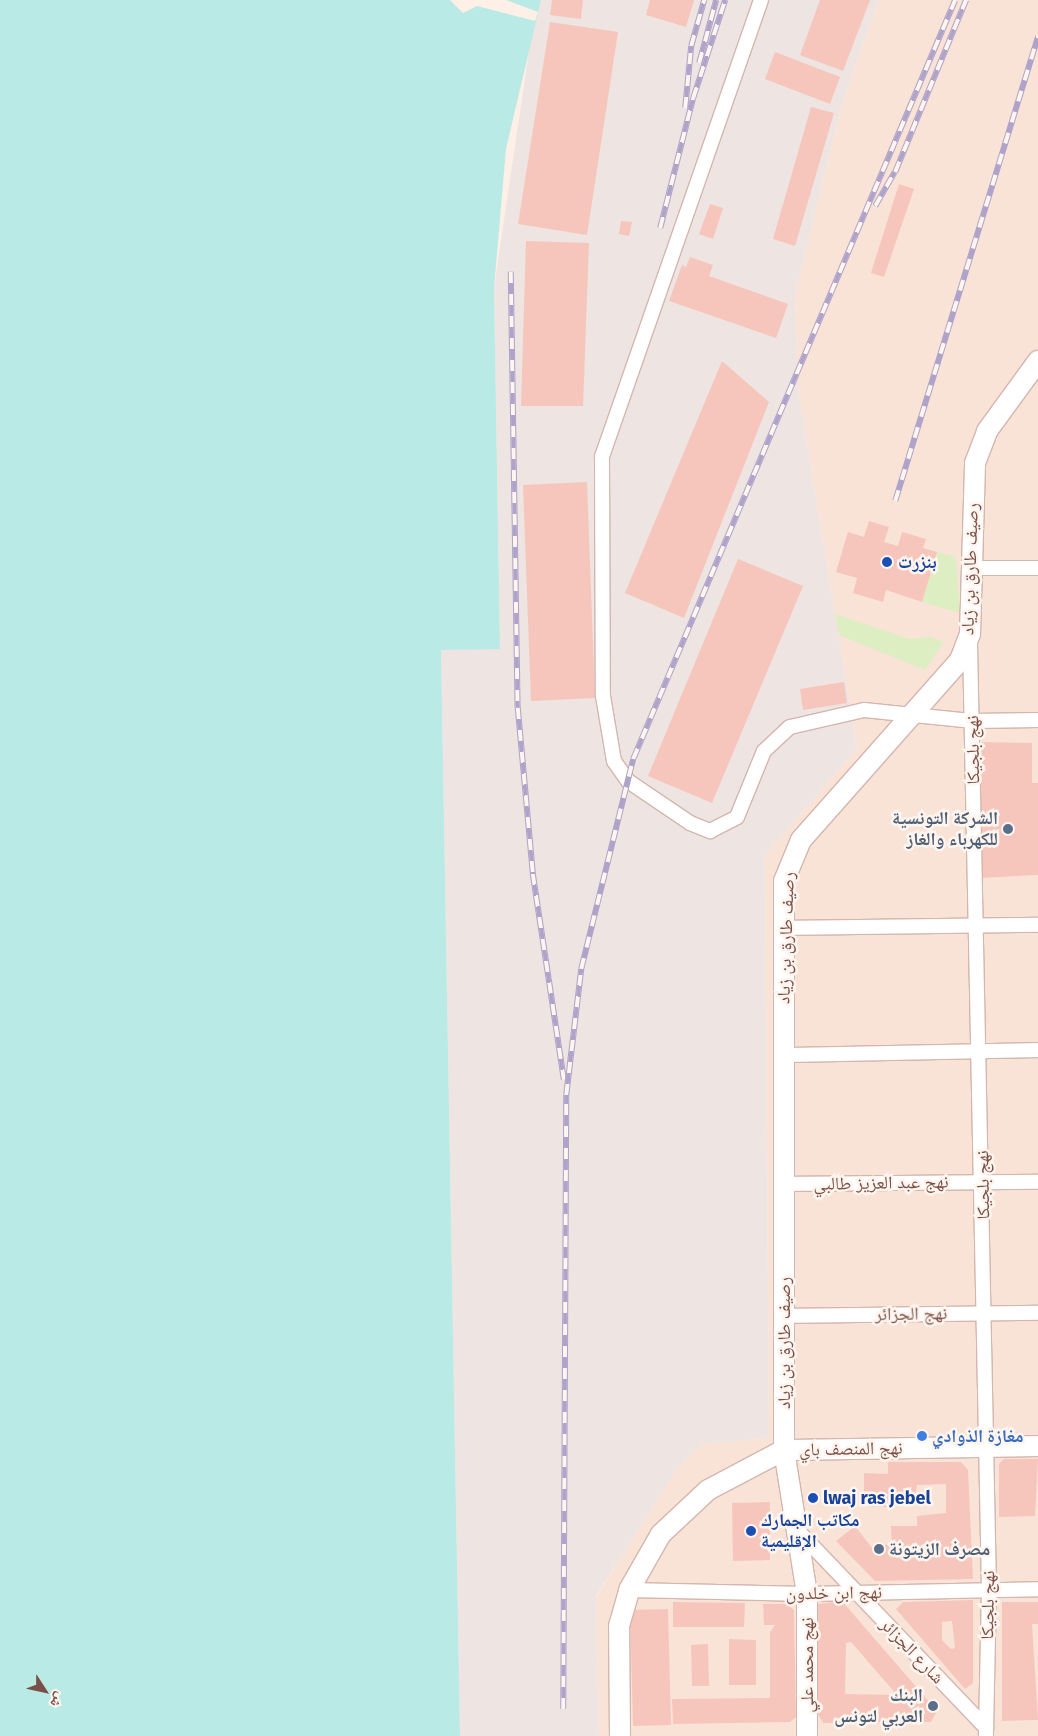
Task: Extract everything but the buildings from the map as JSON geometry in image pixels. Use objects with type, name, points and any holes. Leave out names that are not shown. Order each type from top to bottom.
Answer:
[{"type":"main road","name":"رصيف طارق بن زياد","points":[[806,1594],[784,1450],[784,881],[801,840],[914,716],[960,660],[970,634],[973,483],[980,445],[1038,361]]},
{"type":"main road","name":"نهج المنصف باي","points":[[784,1450],[1038,1446]]},
{"type":"main road","points":[[620,1736],[619,1626],[629,1590],[661,1534],[683,1510],[708,1490],[784,1450]]},
{"type":"main road","name":"نهج محمد علي","points":[[806,1594],[807,1736]]},
{"type":"street","points":[[761,0],[602,456],[607,733],[614,761],[628,781],[690,823],[710,830],[738,817],[764,751],[779,733],[851,712],[973,721],[1038,720]]},
{"type":"street","points":[[972,568],[1038,568]]},
{"type":"street","name":"نهج بلجيكا","points":[[970,634],[978,926],[989,1589],[986,1732]]},
{"type":"street","points":[[784,928],[1038,925]]},
{"type":"street","points":[[784,1055],[1038,1050]]},
{"type":"street","name":"نهج عبد العزيز طالبي","points":[[784,1184],[1038,1182]]},
{"type":"street","name":"نهج الجزائر","points":[[784,1316],[1038,1313]]},
{"type":"street","name":"شارع الجزائر","points":[[797,1530],[986,1732]]},
{"type":"street","name":"نهج ابن خلدون","points":[[629,1590],[806,1594],[1038,1589]]},
{"type":"shaded area","points":[[541,0],[879,0],[841,107],[795,297],[798,387],[857,748],[765,856],[769,1438],[704,1444],[680,1465],[596,1596],[599,1736],[460,1736],[441,650],[500,648],[494,288],[530,44]]},
{"type":"shaded area","points":[[879,0],[1038,0],[1038,1736],[599,1736],[596,1597],[679,1465],[704,1444],[769,1438],[765,856],[857,748],[798,387],[795,297],[841,107]]},
{"type":"green space","points":[[937,552],[956,557],[960,613],[922,602]]},
{"type":"green space","points":[[835,614],[910,639],[930,637],[944,642],[925,670],[839,635]]},
{"type":"water","points":[[0,0],[541,0],[506,149],[494,288],[500,649],[441,650],[460,1736],[0,1736]]},
{"type":"pier","points":[[450,0],[506,0],[538,12],[535,21],[477,6],[463,13]]},
{"type":"railway","points":[[685,108],[691,46],[704,0]]},
{"type":"railway","points":[[699,63],[716,0]]},
{"type":"railway","points":[[660,228],[693,98],[725,0]]},
{"type":"railway","points":[[563,1709],[566,1095],[581,969],[633,759],[955,0]]},
{"type":"railway","points":[[875,206],[895,172],[966,0]]},
{"type":"railway","points":[[895,501],[1038,37]]},
{"type":"railway","points":[[511,272],[518,708],[533,874],[564,1080]]},
{"type":"place","name":"بنزرت","points":[[887,562]]},
{"type":"place","name":"الشركة التونسية للكهرباء والغاز","points":[[1008,829]]},
{"type":"place","name":"مغازة الذوادي","points":[[922,1436]]},
{"type":"place","name":"lwaj ras jebel","points":[[813,1498]]},
{"type":"place","name":"مكاتب الجمارك الإقليمية","points":[[751,1531]]},
{"type":"place","name":"مصرف الزيتونة","points":[[879,1549]]},
{"type":"place","name":"البنك العربي لتونس","points":[[933,1706]]}]
